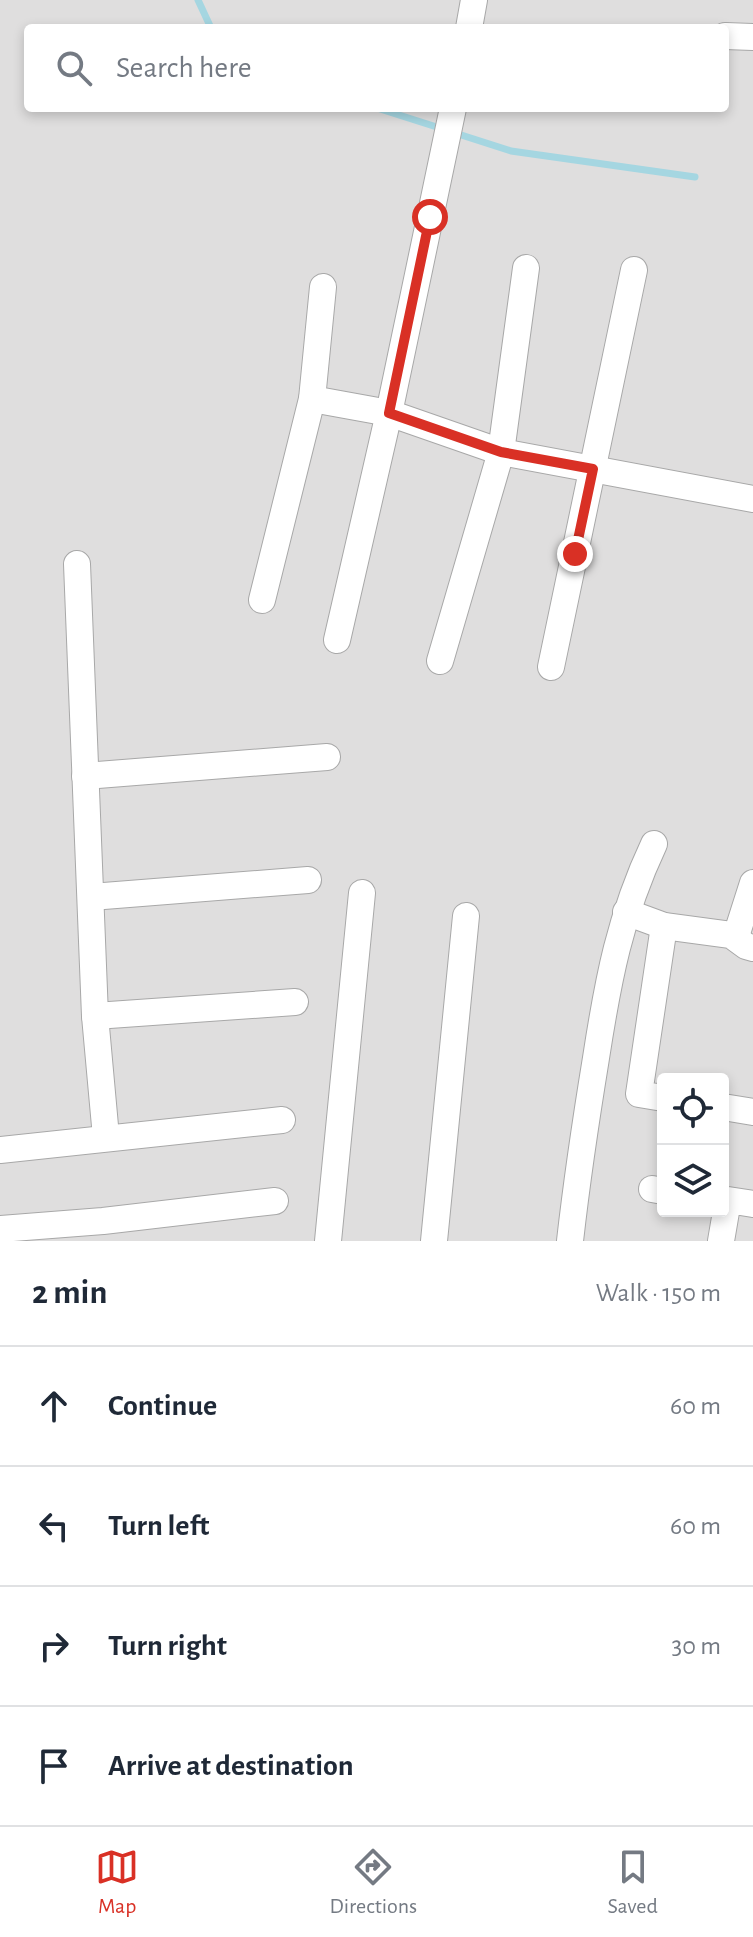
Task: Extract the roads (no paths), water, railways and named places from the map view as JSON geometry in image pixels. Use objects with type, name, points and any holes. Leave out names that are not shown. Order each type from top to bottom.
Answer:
[{"type":"street","points":[[470,24],[474,0]]},
{"type":"street","points":[[729,36],[753,37]]},
{"type":"street","points":[[337,640],[389,413],[452,112]]},
{"type":"street","points":[[440,661],[501,452],[526,268]]},
{"type":"street","points":[[551,667],[634,270]]},
{"type":"street","points":[[262,600],[312,399],[323,287]]},
{"type":"street","points":[[312,399],[389,413],[501,452],[753,499]]},
{"type":"street","points":[[77,564],[95,1016],[106,1137]]},
{"type":"street","points":[[85,776],[327,757]]},
{"type":"street","points":[[570,1241],[580,1151],[612,959],[634,887],[654,844]]},
{"type":"street","points":[[91,897],[308,880]]},
{"type":"street","points":[[742,942],[738,930],[753,883]]},
{"type":"street","points":[[328,1241],[362,893]]},
{"type":"street","points":[[626,912],[664,926],[742,942]]},
{"type":"street","points":[[434,1241],[466,916]]},
{"type":"street","points":[[657,1097],[639,1094],[664,926]]},
{"type":"street","points":[[95,1016],[295,1002]]},
{"type":"street","points":[[729,1108],[753,1112]]},
{"type":"street","points":[[0,1150],[282,1120]]},
{"type":"street","points":[[0,1229],[104,1231],[275,1201]]},
{"type":"street","points":[[721,1241],[735,1201]]},
{"type":"waterway","points":[[198,0],[209,24]]},
{"type":"waterway","points":[[390,112],[443,129]]},
{"type":"waterway","points":[[455,133],[511,151],[695,177]]}]
